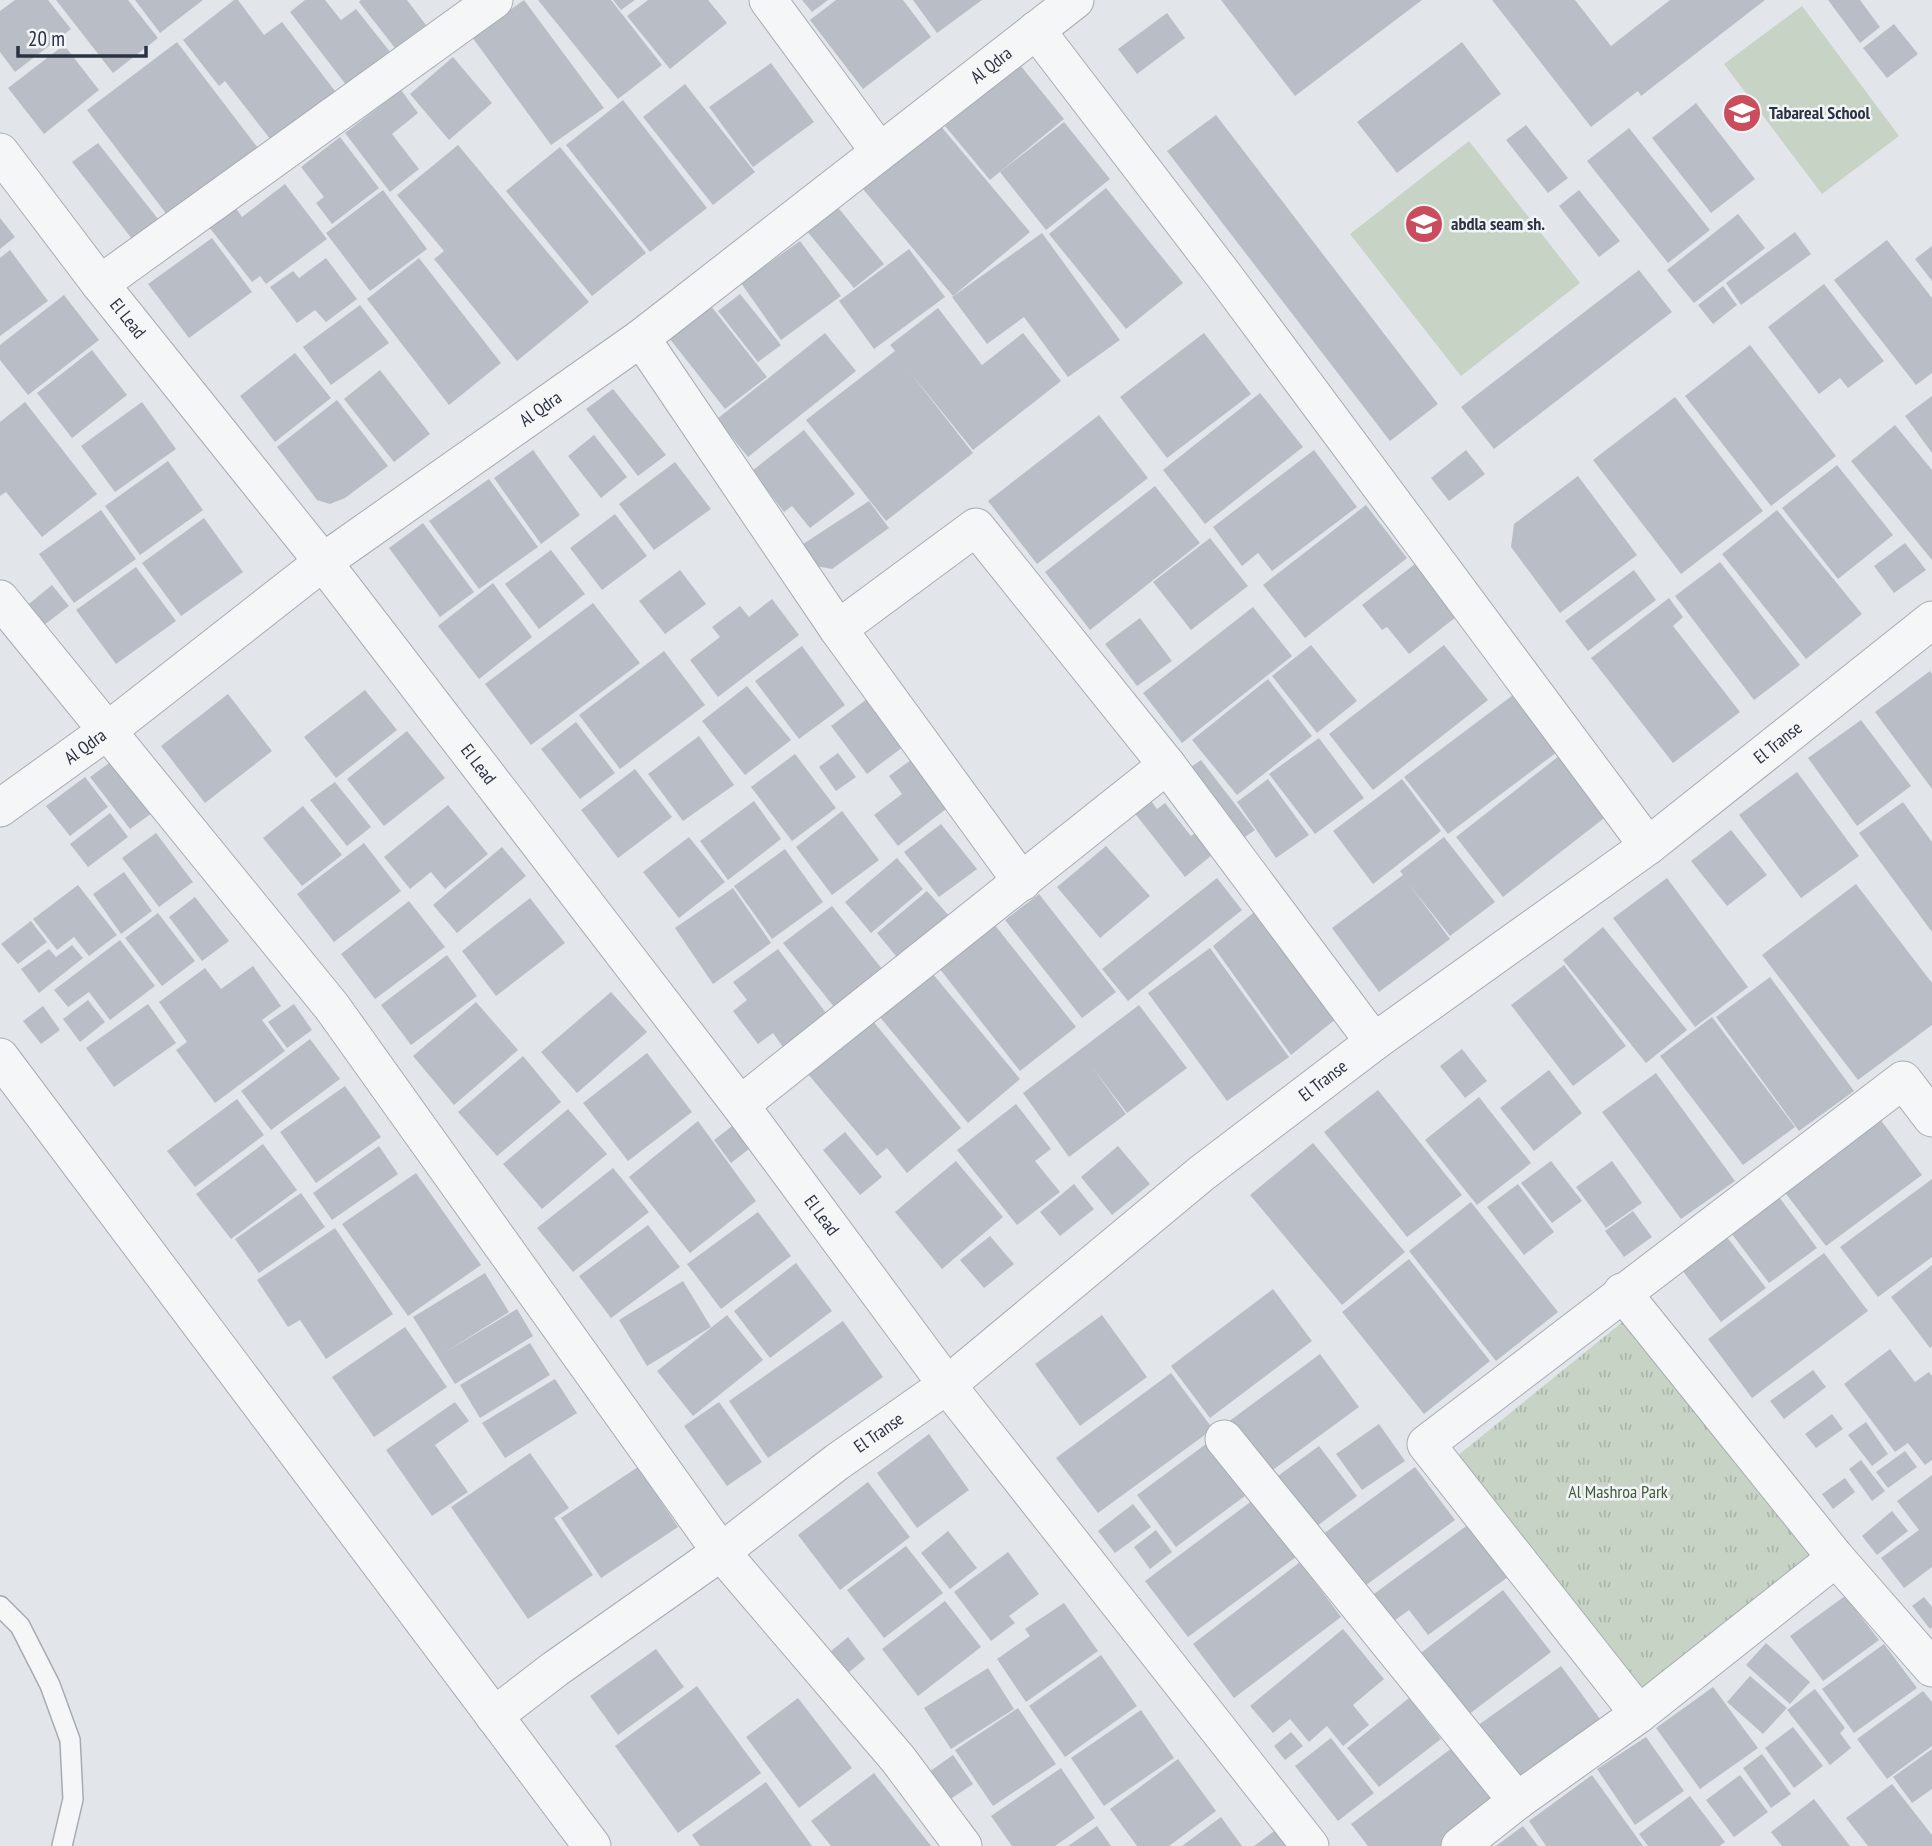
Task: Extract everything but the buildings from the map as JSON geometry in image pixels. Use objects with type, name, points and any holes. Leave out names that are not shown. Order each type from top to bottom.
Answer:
[{"type":"street","points":[[100,284],[494,0]]},
{"type":"street","points":[[768,0],[879,151]]},
{"type":"street","name":"Al Qdra","points":[[0,808],[107,731],[323,562],[641,338],[1075,0]]},
{"type":"street","points":[[1036,30],[1224,277],[1648,846]]},
{"type":"street","name":"El Lead","points":[[0,152],[100,284],[323,562],[740,1105],[947,1385],[1310,1846]]},
{"type":"street","points":[[641,338],[838,629],[1022,882]]},
{"type":"street","points":[[838,629],[976,527],[1167,765],[1374,1042]]},
{"type":"street","points":[[0,599],[332,1007],[721,1552],[898,1759],[963,1846]]},
{"type":"street","name":"El Transe","points":[[494,1716],[555,1669],[721,1552],[837,1462],[947,1385],[1202,1173],[1374,1042],[1648,846],[1932,620]]},
{"type":"street","points":[[740,1105],[1167,765]]},
{"type":"street","points":[[0,1057],[592,1846]]},
{"type":"street","points":[[1639,1714],[1426,1444],[1903,1080],[1932,1118]]},
{"type":"street","points":[[1622,1292],[1836,1558],[1932,1668]]},
{"type":"street","points":[[1224,1439],[1517,1801]]},
{"type":"street","points":[[1460,1846],[1517,1801],[1639,1714],[1836,1558]]},
{"type":"lane","points":[[0,1606],[20,1626],[50,1685],[70,1740],[73,1799],[62,1846]]},
{"type":"green space","points":[[1802,6],[1899,136],[1822,194],[1724,64]]},
{"type":"green space","points":[[1469,141],[1580,283],[1461,376],[1350,234]]},
{"type":"green space","name":"Al Mashroa Park","points":[[1625,1320],[1811,1558],[1642,1697],[1451,1461]]},
{"type":"place","name":"Tabareal School","points":[[1742,113]]},
{"type":"place","name":"abdla seam sh.","points":[[1424,224]]}]
